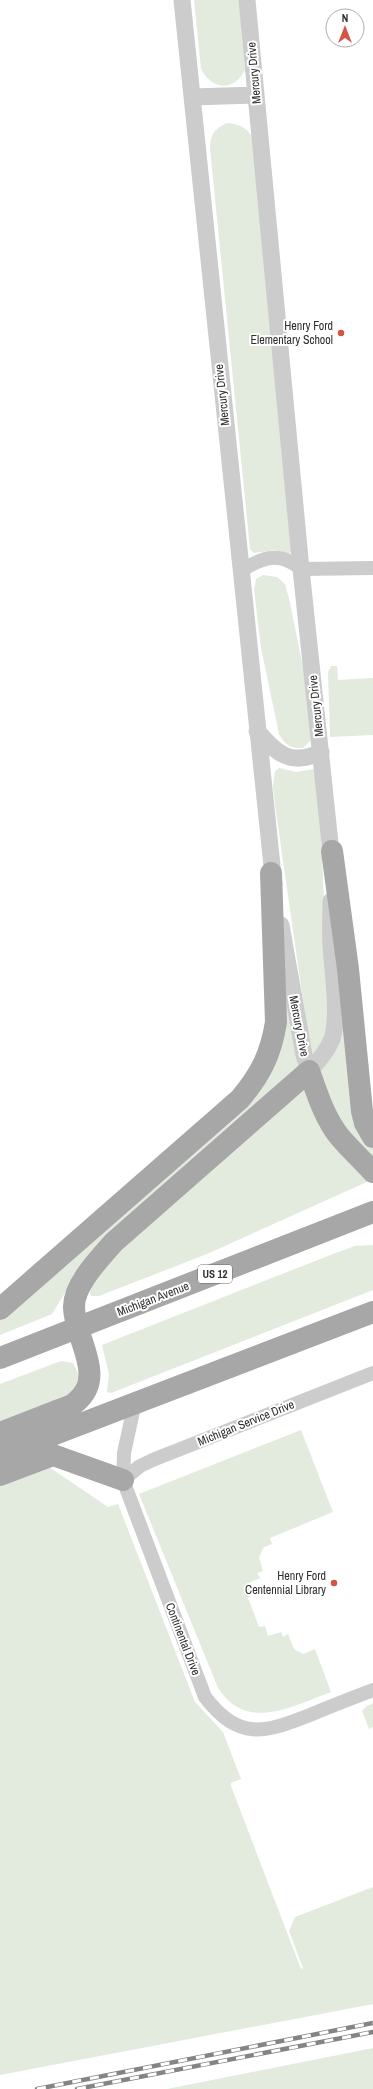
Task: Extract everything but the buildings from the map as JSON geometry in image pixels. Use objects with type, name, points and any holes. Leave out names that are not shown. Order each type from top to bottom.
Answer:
[{"type":"main road","points":[[332,851],[348,969],[362,1111],[365,1123],[373,1137]]},
{"type":"main road","points":[[0,1309],[240,1099],[262,1070],[273,1040],[276,1022],[272,873]]},
{"type":"main road","points":[[0,1433],[75,1404],[85,1394],[89,1382],[90,1370],[74,1308],[77,1292],[99,1259],[114,1242],[309,1071],[320,1103],[332,1126],[373,1172]]},
{"type":"main road","name":"Michigan Avenue","points":[[0,1358],[373,1212]]},
{"type":"main road","points":[[353,1220],[373,1229]]},
{"type":"main road","points":[[0,1455],[373,1312]]},
{"type":"main road","points":[[0,1475],[53,1455],[123,1480]]},
{"type":"street","name":"Mercury Drive","points":[[182,0],[272,873],[304,1055],[309,1071]]},
{"type":"street","name":"Mercury Drive","points":[[247,0],[300,569],[332,851],[330,942],[335,990],[334,1025],[332,1038],[327,1048],[309,1071]]},
{"type":"street","points":[[192,97],[256,95]]},
{"type":"street","points":[[240,571],[256,561],[269,557],[292,561],[300,569],[373,568]]},
{"type":"street","points":[[257,731],[275,752],[290,758],[310,757],[321,752]]},
{"type":"street","name":"Michigan Service Drive","points":[[123,1480],[140,1466],[155,1458],[373,1373]]},
{"type":"street","name":"Continental Drive","points":[[135,1402],[124,1453],[123,1480],[205,1697],[215,1710],[232,1723],[242,1727],[258,1730],[276,1728],[373,1690]]},
{"type":"shaded area","points":[[194,0],[239,0],[245,70],[235,82],[229,85],[223,86],[211,81],[201,69]]},
{"type":"shaded area","points":[[227,123],[236,124],[243,127],[249,132],[254,140],[293,549],[288,556],[275,550],[254,553],[250,549],[210,148],[211,139],[214,132],[219,127]]},
{"type":"shaded area","points":[[263,575],[277,577],[285,584],[290,603],[309,697],[312,739],[303,748],[289,746],[279,734],[261,648],[254,589],[256,579]]},
{"type":"shaded area","points":[[331,666],[337,666],[338,680],[373,678],[373,735],[330,737],[328,672]]},
{"type":"shaded area","points":[[279,768],[296,772],[314,769],[320,809],[329,1019],[326,1035],[314,1054],[311,1053],[310,1049],[275,805],[273,787],[275,771]]},
{"type":"shaded area","points":[[277,931],[301,1065],[74,1278],[52,1314],[0,1335],[0,1316],[258,1086]]},
{"type":"shaded area","points":[[341,1020],[373,1146],[373,1163],[339,1123],[317,1070]]},
{"type":"shaded area","points":[[300,1084],[369,1181],[207,1254],[99,1296],[91,1296],[89,1289],[100,1270]]},
{"type":"shaded area","points":[[373,1245],[373,1290],[111,1393],[107,1392],[109,1374],[102,1345],[333,1254],[355,1246]]},
{"type":"shaded area","points":[[61,1361],[73,1363],[79,1375],[72,1395],[0,1429],[0,1384]]},
{"type":"shaded area","points":[[301,1430],[333,1512],[270,1538],[272,1544],[264,1547],[259,1557],[263,1571],[257,1573],[260,1578],[249,1583],[253,1594],[248,1598],[259,1627],[265,1626],[268,1636],[281,1632],[283,1637],[288,1634],[294,1649],[303,1654],[315,1649],[331,1692],[286,1709],[256,1713],[242,1710],[230,1702],[218,1688],[139,1494]]},
{"type":"shaded area","points":[[49,1467],[108,1507],[118,1504],[195,1702],[223,1732],[241,1779],[231,1783],[231,1786],[301,1969],[303,1968],[289,1931],[295,1917],[373,1887],[373,2004],[0,2075],[0,1486]]},
{"type":"shaded area","points":[[373,1703],[373,1727],[369,1729],[362,1711]]},
{"type":"shaded area","points":[[373,2048],[373,2089],[167,2089]]},
{"type":"railway","points":[[37,2089],[373,2023]]},
{"type":"railway","points":[[77,2089],[373,2032]]},
{"type":"place","name":"Henry Ford Elementary School","points":[[341,333]]},
{"type":"place","name":"Henry Ford Centennial Library","points":[[334,1583]]}]
